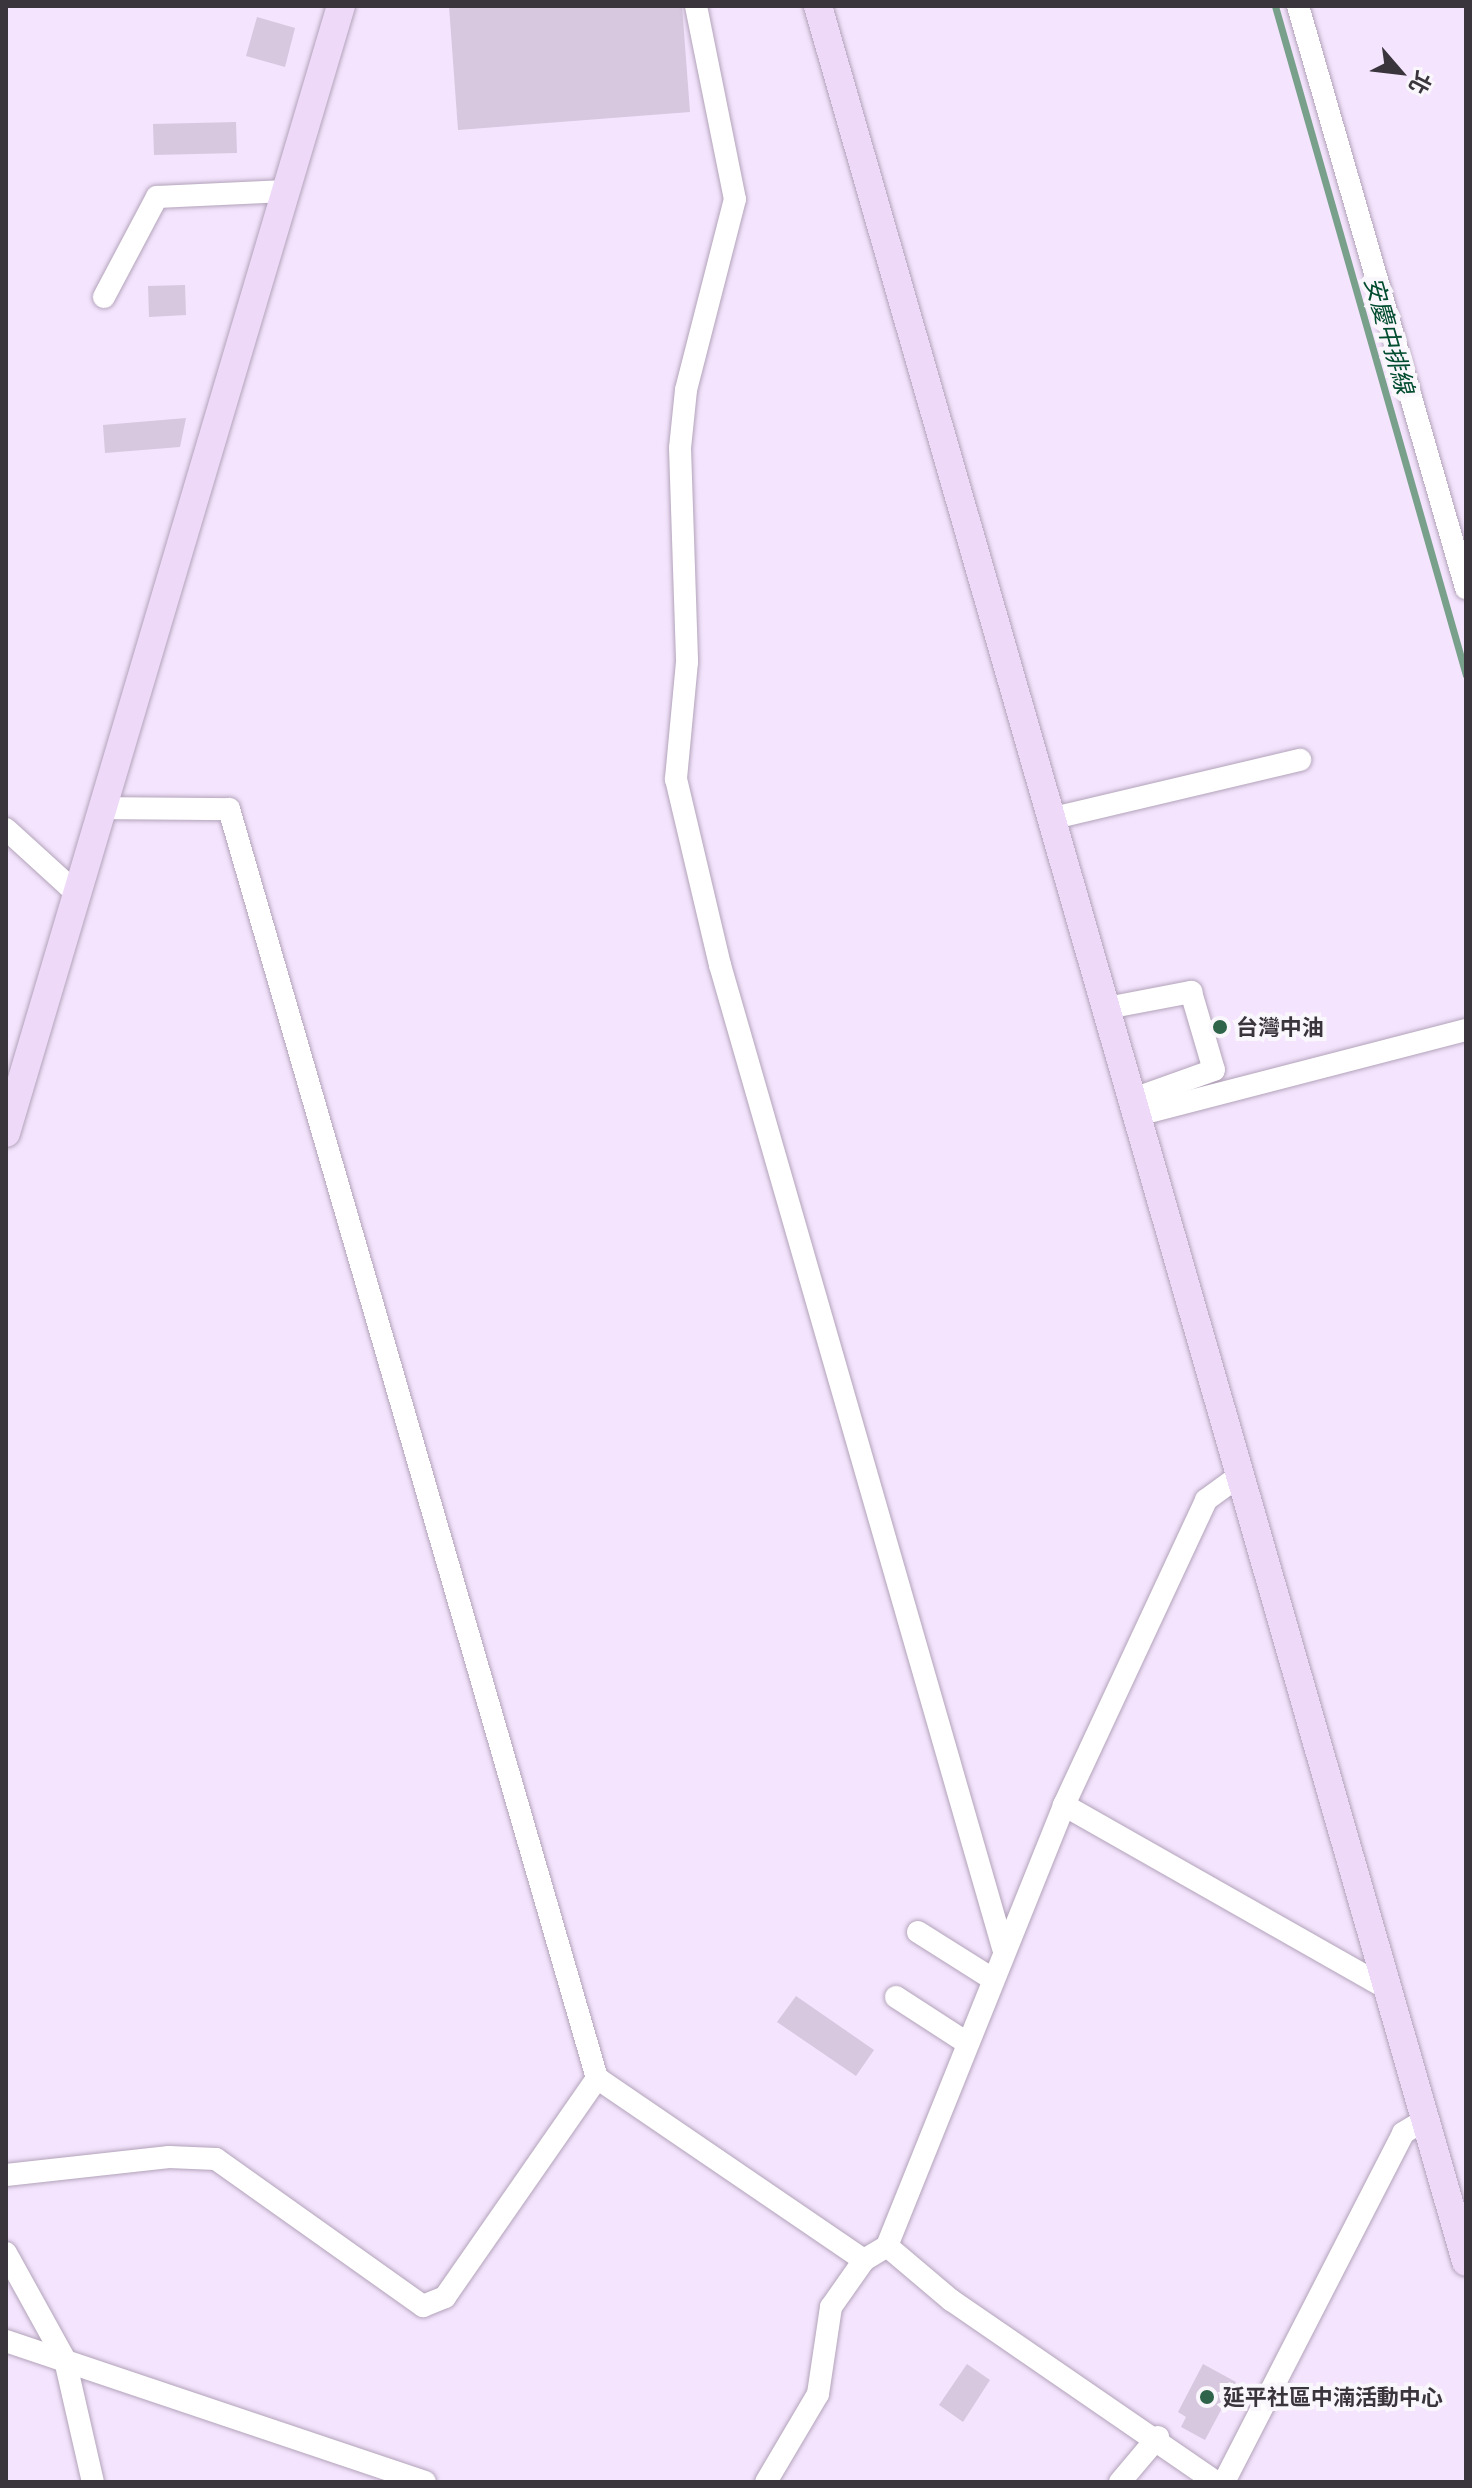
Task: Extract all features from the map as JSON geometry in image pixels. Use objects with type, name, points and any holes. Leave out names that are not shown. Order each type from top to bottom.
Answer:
[{"type":"main road","points":[[6,1133],[75,892],[341,6]]},
{"type":"main road","points":[[818,6],[1054,818],[1239,1476],[1390,1990],[1466,2262]]},
{"type":"street","points":[[696,6],[735,199],[683,419],[687,662],[676,779],[733,1011],[1003,1948]]},
{"type":"street","points":[[1298,6],[1466,588]]},
{"type":"street","points":[[104,297],[157,197],[286,191]]},
{"type":"street","points":[[1054,818],[1300,760]]},
{"type":"street","points":[[102,808],[229,809],[597,2078],[864,2260]]},
{"type":"street","points":[[6,829],[75,892]]},
{"type":"street","points":[[1107,1008],[1191,992],[1214,1070],[1135,1107]]},
{"type":"street","points":[[1135,1107],[1466,1030]]},
{"type":"street","points":[[766,2482],[818,2394],[831,2307],[864,2260],[887,2246],[964,2041],[1064,1805],[1206,1500],[1239,1476]]},
{"type":"street","points":[[1064,1805],[1390,1990]]},
{"type":"street","points":[[918,1932],[991,1978]]},
{"type":"street","points":[[896,1997],[964,2041]]},
{"type":"street","points":[[6,2175],[169,2157],[216,2159],[423,2306],[445,2297],[597,2078]]},
{"type":"street","points":[[887,2246],[951,2300],[1158,2437],[1213,2480],[1403,2133],[1426,2119]]},
{"type":"street","points":[[6,2253],[65,2360],[93,2482]]},
{"type":"street","points":[[6,2341],[425,2482]]},
{"type":"street","points":[[1120,2482],[1158,2437]]},
{"type":"building","points":[[449,6],[682,6],[690,112],[458,130]]},
{"type":"building","points":[[257,17],[295,28],[285,67],[246,56]]},
{"type":"building","points":[[236,122],[237,153],[154,155],[153,124]]},
{"type":"building","points":[[185,285],[186,315],[149,317],[148,286]]},
{"type":"building","points":[[186,418],[180,447],[105,453],[103,425]]},
{"type":"building","points":[[796,1996],[874,2050],[856,2076],[777,2022]]},
{"type":"building","points":[[967,2364],[990,2380],[963,2422],[939,2405]]},
{"type":"building","name":"延平社區中湳活動中心","points":[[1203,2364],[1236,2382],[1205,2440],[1181,2427],[1186,2417],[1178,2412]]},
{"type":"waterway","name":"安慶中排線","points":[[1275,6],[1466,675]]},
{"type":"place","name":"台灣中油","points":[[1220,1027]]},
{"type":"place","name":"延平社區中湳活動中心","points":[[1207,2397]]}]
